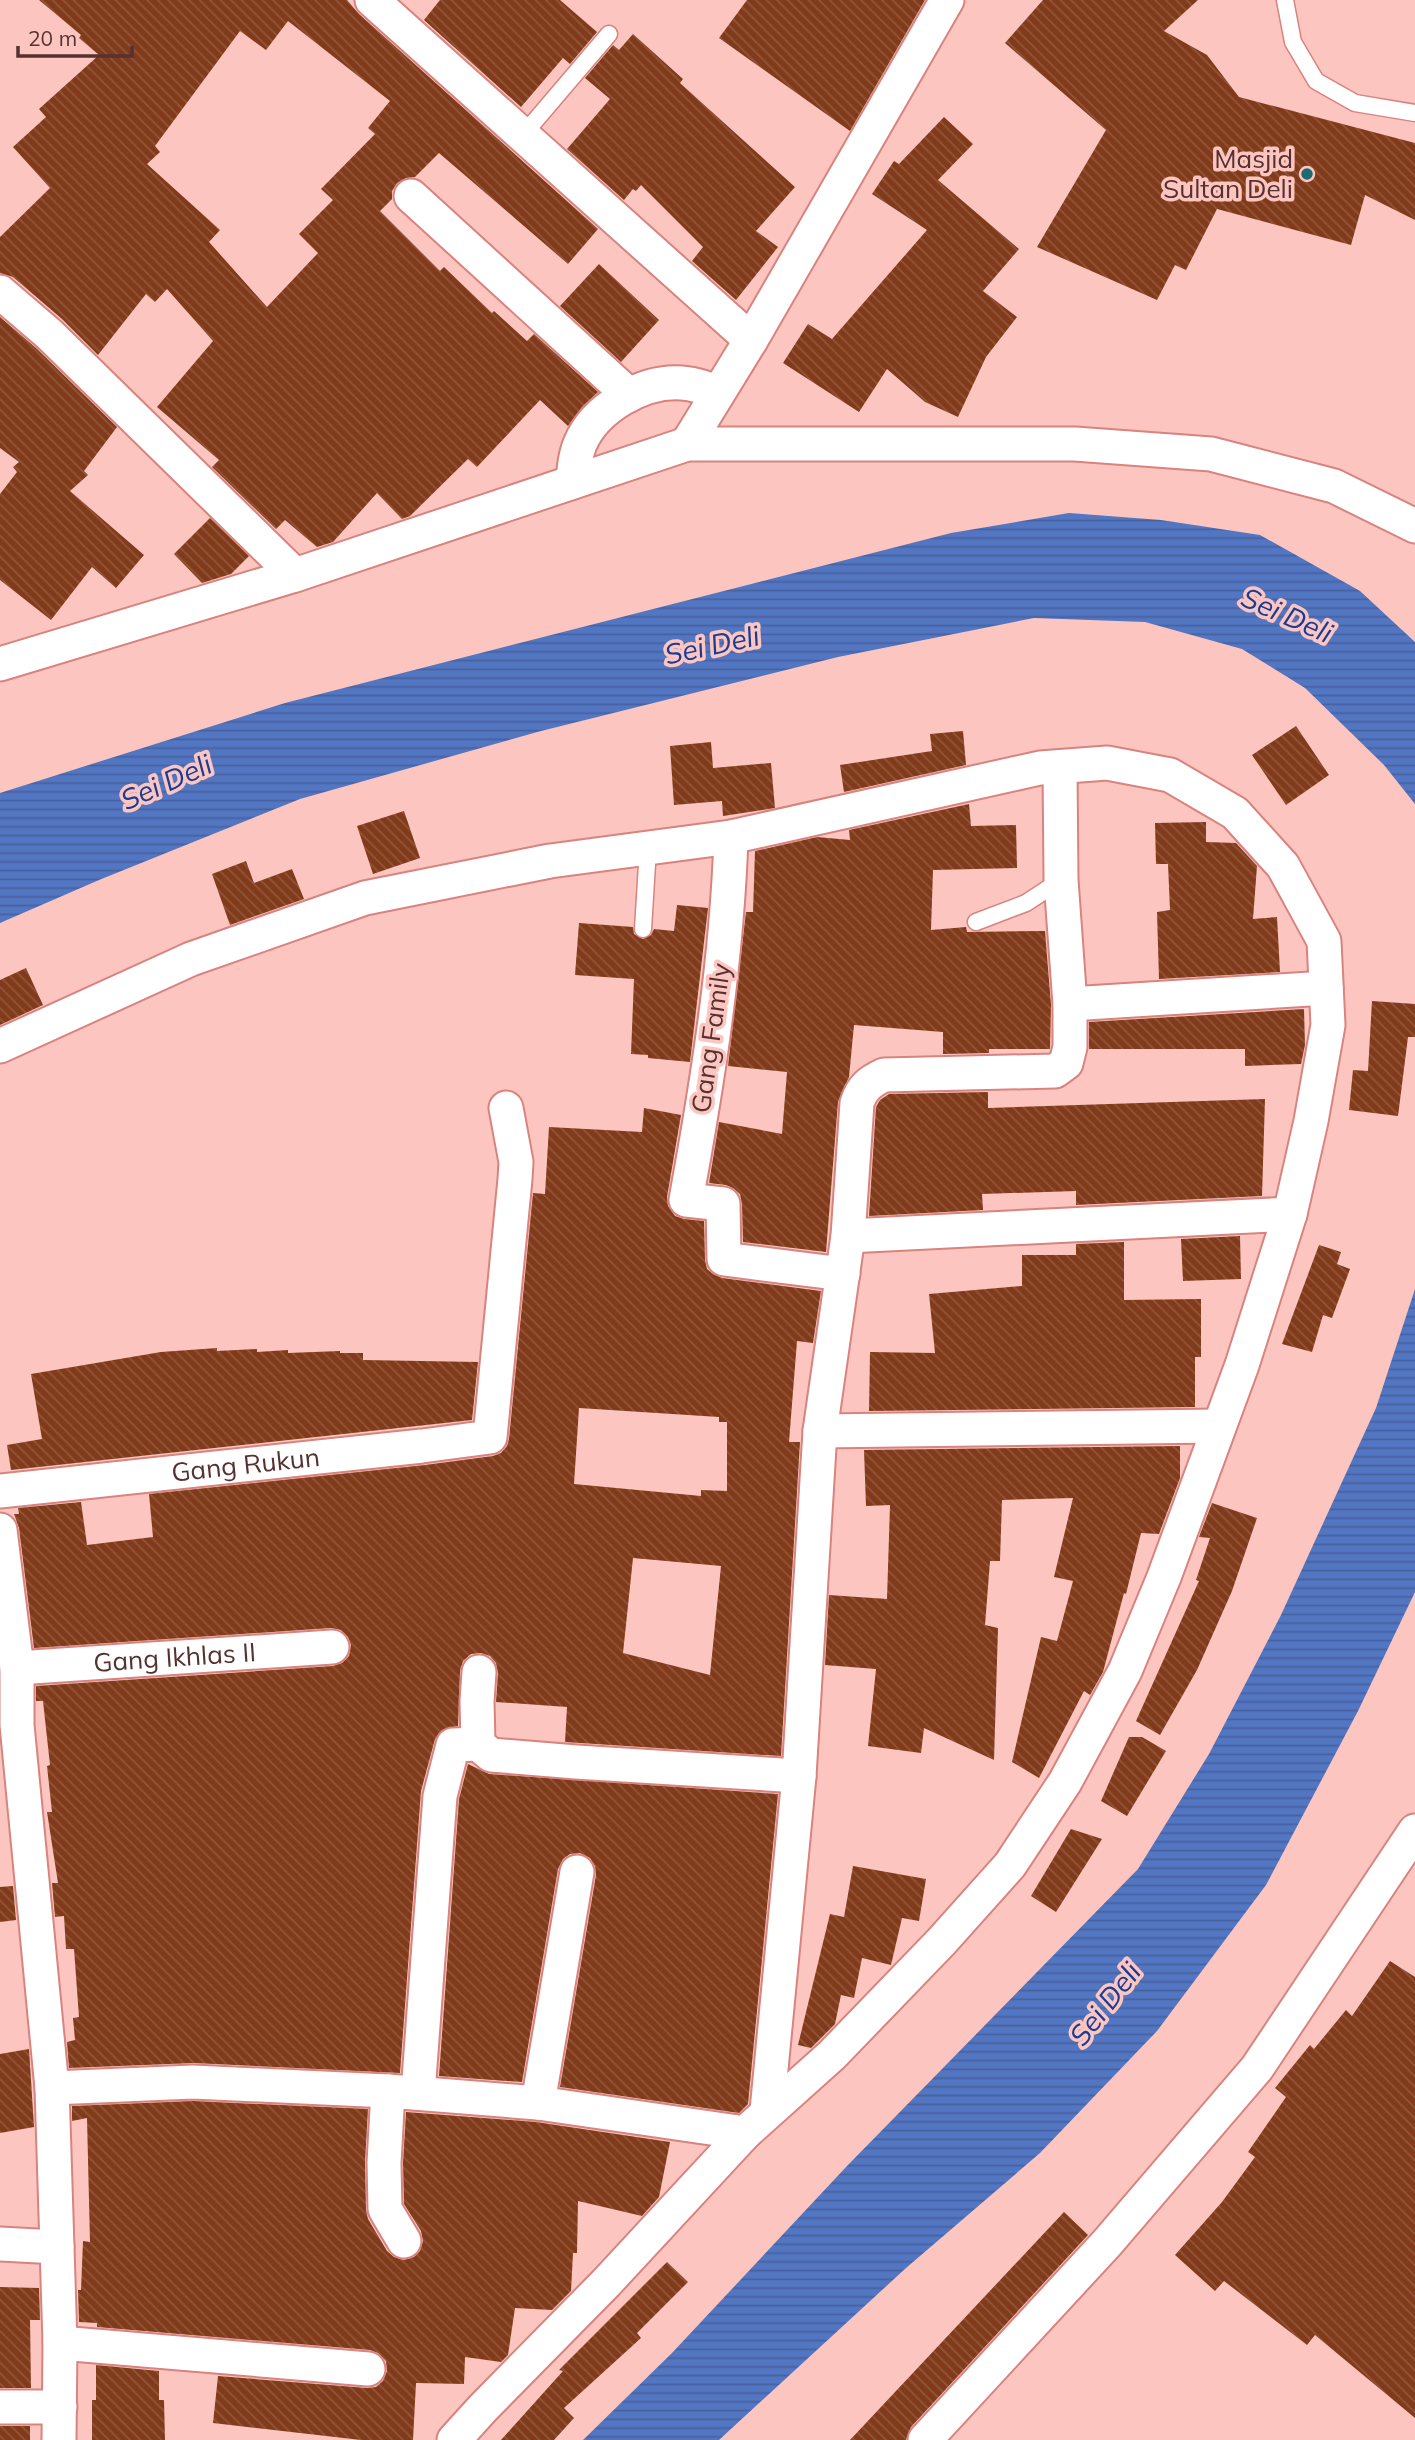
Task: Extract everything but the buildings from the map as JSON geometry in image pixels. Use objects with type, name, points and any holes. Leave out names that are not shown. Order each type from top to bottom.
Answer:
[{"type":"street","points":[[372,0],[751,340]]},
{"type":"street","points":[[687,444],[751,340],[947,0]]},
{"type":"street","points":[[411,196],[629,395]]},
{"type":"street","points":[[0,292],[49,334],[295,575]]},
{"type":"street","points":[[573,482],[580,444],[590,426],[629,395],[653,387],[679,383],[702,386],[719,393]]},
{"type":"street","points":[[0,664],[295,575],[687,444],[1075,444],[1210,454],[1334,486],[1415,526]]},
{"type":"street","points":[[0,1046],[191,960],[365,898],[550,861],[732,837],[1040,768],[1107,764],[1170,775],[1235,813],[1283,866],[1324,941],[1328,1025],[1311,1121],[1290,1214],[1242,1366],[1164,1577],[1125,1671],[1065,1782],[1010,1865],[942,1941],[832,2055],[756,2122],[606,2283],[454,2440]]},
{"type":"street","points":[[756,2122],[799,1776],[820,1432],[848,1236],[857,1103],[861,1091],[871,1081],[884,1075],[1055,1070],[1066,1063],[1070,1046],[1070,1003],[1061,880],[1060,767]]},
{"type":"street","name":"Gang Family","points":[[732,837],[730,894],[708,1078],[686,1200],[723,1204],[724,1259],[843,1274]]},
{"type":"street","points":[[1070,1003],[1326,988]]},
{"type":"street","name":"Gang Rukun","points":[[0,1492],[490,1437],[516,1162],[506,1108]]},
{"type":"street","points":[[848,1236],[1290,1214]]},
{"type":"street","points":[[820,1432],[1219,1426]]},
{"type":"street","points":[[0,1530],[2,1570],[17,1668],[9,1727],[52,2088],[60,2343],[59,2440]]},
{"type":"street","name":"Gang Ikhlas II","points":[[17,1668],[332,1647]]},
{"type":"street","points":[[478,1744],[479,1672]]},
{"type":"street","points":[[404,2241],[385,2208],[384,2163],[403,2092],[440,1796],[453,1745],[478,1744],[491,1755],[799,1776]]},
{"type":"street","points":[[925,2440],[1107,2243],[1257,2068],[1415,1831]]},
{"type":"street","points":[[538,2103],[577,1872]]},
{"type":"street","points":[[52,2088],[193,2082],[403,2092],[756,2122]]},
{"type":"street","points":[[0,2244],[57,2247]]},
{"type":"street","points":[[60,2343],[368,2369]]},
{"type":"street","points":[[0,2407],[60,2407]]},
{"type":"lane","points":[[1284,0],[1293,42],[1317,81],[1355,103],[1415,113]]},
{"type":"lane","points":[[523,135],[609,34]]},
{"type":"lane","points":[[643,929],[648,848]]},
{"type":"lane","points":[[975,922],[1026,903],[1061,880]]},
{"type":"water","name":"Sei Deli","points":[[1069,513],[1161,520],[1260,535],[1360,591],[1415,642],[1415,804],[1384,765],[1305,688],[1242,649],[1145,622],[1034,618],[838,657],[541,731],[300,799],[0,923],[0,793],[285,703],[951,533]]},
{"type":"water","name":"Sei Deli","points":[[1415,1289],[1415,1592],[1358,1711],[1266,1885],[1157,2031],[1040,2153],[906,2268],[719,2440],[583,2440],[672,2353],[847,2166],[1138,1869],[1209,1754],[1281,1615],[1376,1408]]},
{"type":"place","name":"Masjid Sultan Deli","points":[[1307,174]]}]
